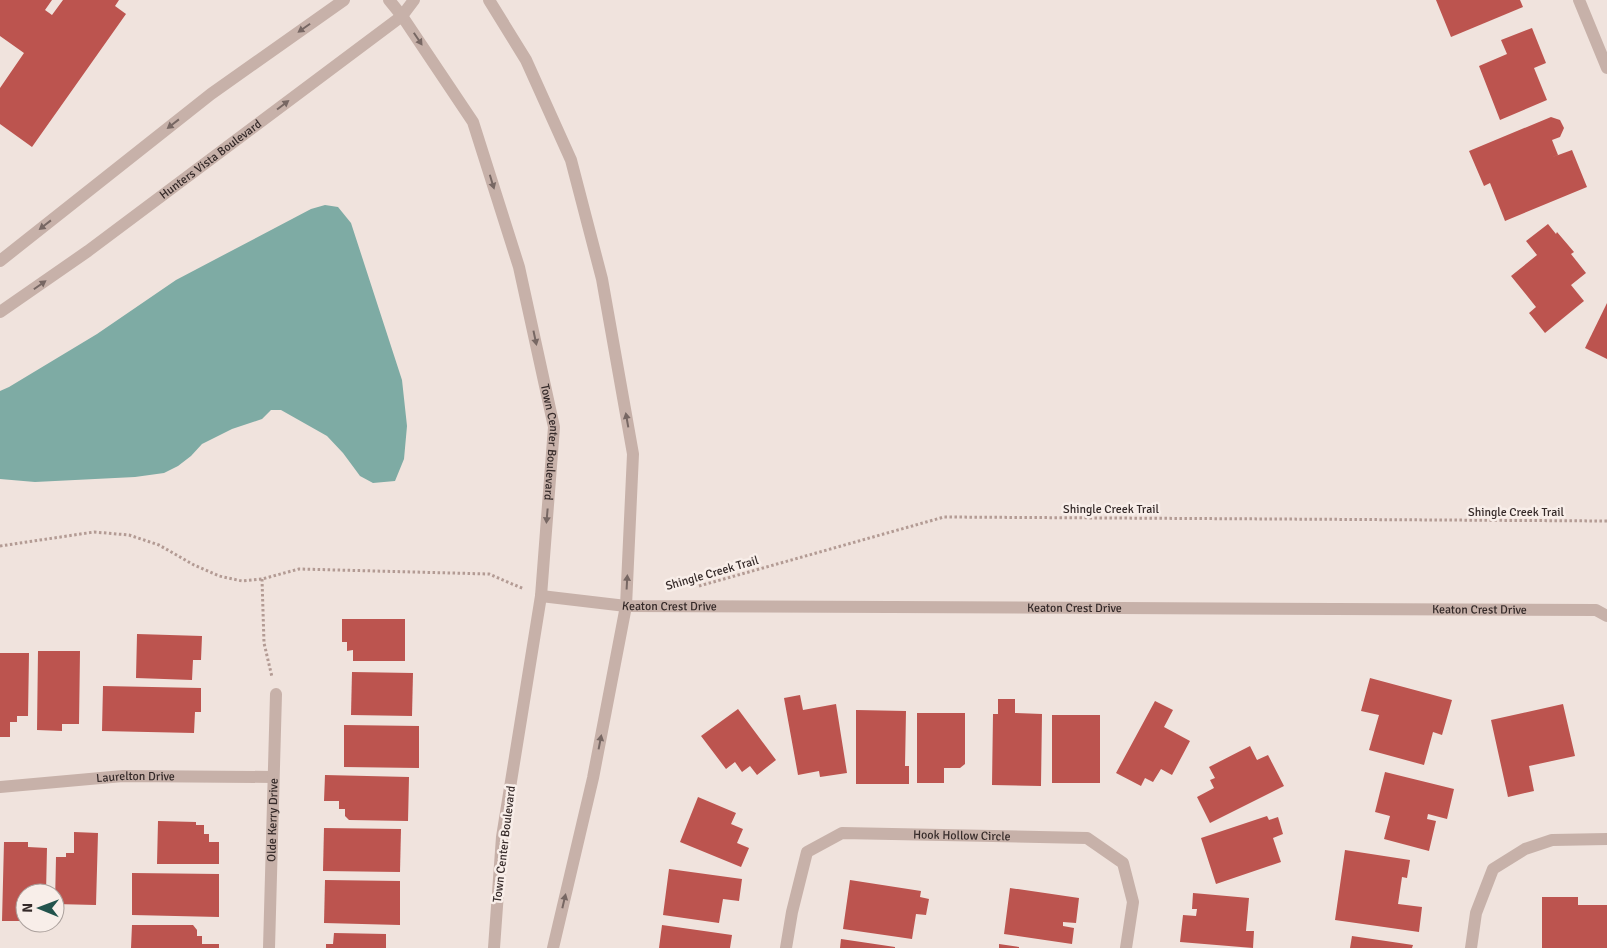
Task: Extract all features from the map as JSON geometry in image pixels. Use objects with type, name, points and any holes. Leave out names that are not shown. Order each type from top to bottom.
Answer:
[{"type":"street","points":[[0,261],[211,94],[344,0]]},
{"type":"street","name":"Town Center Boulevard","points":[[389,0],[402,16],[474,122],[519,267],[554,427],[541,596],[502,837],[494,948]]},
{"type":"street","name":"Hunters Vista Boulevard","points":[[0,312],[88,251],[402,16],[414,0]]},
{"type":"street","points":[[489,0],[526,60],[571,160],[602,279],[633,454],[626,606],[593,778],[553,948]]},
{"type":"street","points":[[1579,0],[1607,68]]},
{"type":"street","name":"Keaton Crest Drive","points":[[541,596],[626,606],[1596,610],[1607,616]]},
{"type":"street","name":"Olde Kerry Drive","points":[[269,948],[276,694]]},
{"type":"street","name":"Laurelton Drive","points":[[0,787],[123,776],[273,777]]},
{"type":"street","name":"Hook Hollow Circle","points":[[786,948],[792,912],[807,852],[842,833],[1087,838],[1123,863],[1133,902],[1126,948]]},
{"type":"street","points":[[1471,948],[1476,913],[1493,869],[1525,849],[1552,840],[1607,839]]},
{"type":"path","name":"Shingle Creek Trail","points":[[692,588],[944,517],[1607,521]]},
{"type":"path","points":[[0,546],[94,532],[129,535],[159,545],[194,565],[219,576],[242,581],[262,579],[298,569],[489,574],[541,596]]},
{"type":"path","points":[[262,579],[264,643],[276,694]]},
{"type":"water","points":[[325,205],[338,207],[351,223],[402,380],[407,426],[404,459],[395,481],[373,483],[360,476],[343,453],[327,436],[281,410],[271,410],[262,419],[232,429],[202,444],[178,466],[164,473],[135,477],[35,482],[0,479],[0,391],[97,334],[176,280],[311,209]]},
{"type":"building","points":[[0,0],[52,0],[45,10],[52,15],[63,0],[119,0],[115,6],[126,14],[32,147],[0,124],[0,88],[24,53],[0,36]]},
{"type":"building","points":[[1436,0],[1520,0],[1523,7],[1451,37]]},
{"type":"building","points":[[1532,28],[1546,63],[1534,68],[1547,100],[1500,120],[1479,66],[1507,54],[1501,40]]},
{"type":"building","points":[[1551,117],[1560,120],[1564,128],[1560,137],[1552,140],[1558,155],[1550,158],[1572,150],[1587,187],[1505,221],[1490,183],[1484,186],[1469,151]]},
{"type":"building","points":[[1548,224],[1574,252],[1571,254],[1586,273],[1571,285],[1584,301],[1545,333],[1529,313],[1536,307],[1511,276],[1537,255],[1526,241]]},
{"type":"building","points":[[1607,303],[1607,359],[1585,348]]},
{"type":"building","points":[[342,619],[405,619],[405,661],[353,661],[353,650],[347,651],[347,642],[342,642]]},
{"type":"building","points":[[137,634],[202,636],[201,660],[193,660],[192,680],[136,678]]},
{"type":"building","points":[[38,651],[80,651],[79,724],[62,724],[62,731],[37,730]]},
{"type":"building","points":[[0,653],[29,653],[28,716],[17,716],[17,722],[10,722],[10,737],[0,737]]},
{"type":"building","points":[[352,672],[413,673],[412,716],[351,715]]},
{"type":"building","points":[[1370,678],[1452,700],[1442,735],[1433,732],[1424,765],[1369,750],[1379,715],[1361,711]]},
{"type":"building","points":[[103,686],[201,688],[201,712],[195,712],[194,733],[102,731]]},
{"type":"building","points":[[800,695],[803,710],[836,704],[847,773],[820,777],[819,771],[798,775],[784,698]]},
{"type":"building","points":[[998,699],[1015,699],[1015,713],[1042,714],[1041,786],[992,785],[993,714],[998,714]]},
{"type":"building","points":[[1155,701],[1173,710],[1164,727],[1190,741],[1172,775],[1161,769],[1153,782],[1145,778],[1141,786],[1116,773]]},
{"type":"building","points":[[1563,704],[1575,756],[1529,766],[1534,791],[1508,797],[1491,720]]},
{"type":"building","points":[[738,709],[776,760],[757,775],[750,766],[742,772],[735,762],[726,769],[701,736]]},
{"type":"building","points":[[856,710],[906,711],[905,766],[909,766],[909,784],[856,784]]},
{"type":"building","points":[[917,713],[965,713],[965,764],[960,768],[944,768],[944,783],[917,783]]},
{"type":"building","points":[[1052,715],[1100,715],[1100,783],[1052,783]]},
{"type":"building","points":[[344,725],[419,726],[419,768],[344,767]]},
{"type":"building","points":[[1250,746],[1257,760],[1268,755],[1284,786],[1210,823],[1197,797],[1214,788],[1210,780],[1215,778],[1209,767]]},
{"type":"building","points":[[1385,772],[1454,789],[1447,819],[1428,814],[1427,819],[1436,821],[1429,851],[1384,839],[1390,816],[1375,812]]},
{"type":"building","points":[[325,775],[409,777],[408,821],[349,820],[345,816],[345,809],[339,809],[339,801],[324,801]]},
{"type":"building","points":[[698,797],[736,813],[731,824],[743,829],[737,843],[749,848],[741,867],[680,842]]},
{"type":"building","points":[[1267,816],[1269,820],[1278,817],[1283,834],[1273,838],[1281,862],[1216,884],[1201,838]]},
{"type":"building","points":[[158,821],[196,822],[196,825],[204,825],[204,834],[209,834],[209,842],[219,842],[219,864],[157,864]]},
{"type":"building","points":[[324,828],[401,829],[400,872],[323,871]]},
{"type":"building","points":[[74,832],[98,833],[96,905],[65,904],[65,883],[55,883],[56,857],[66,857],[66,853],[74,853]]},
{"type":"building","points":[[4,842],[28,842],[28,847],[47,848],[46,883],[15,883],[15,921],[2,921]]},
{"type":"building","points":[[1345,850],[1410,860],[1407,878],[1402,877],[1398,904],[1422,907],[1419,932],[1335,920]]},
{"type":"building","points":[[669,869],[742,879],[739,901],[723,899],[719,923],[663,915]]},
{"type":"building","points":[[132,873],[219,874],[219,917],[132,915]]},
{"type":"building","points":[[325,880],[400,881],[400,925],[324,923]]},
{"type":"building","points":[[850,880],[921,891],[920,897],[929,899],[926,915],[916,914],[912,939],[843,929]]},
{"type":"building","points":[[1010,888],[1079,898],[1076,923],[1063,922],[1063,926],[1074,928],[1072,944],[1004,934]]},
{"type":"building","points":[[1193,893],[1249,898],[1246,931],[1254,931],[1253,948],[1180,942],[1183,915],[1196,916],[1197,909],[1192,909]]},
{"type":"building","points":[[1542,897],[1578,897],[1578,905],[1607,905],[1607,948],[1542,948]]},
{"type":"building","points":[[132,925],[193,925],[197,930],[197,936],[202,936],[202,944],[219,944],[219,948],[131,948]]},
{"type":"building","points":[[662,925],[732,935],[730,948],[659,948]]},
{"type":"building","points":[[334,933],[386,934],[386,948],[326,948],[326,944],[333,944]]},
{"type":"building","points":[[1352,936],[1413,945],[1412,948],[1350,948]]},
{"type":"building","points":[[841,939],[895,947],[895,948],[840,948]]},
{"type":"building","points":[[999,944],[1019,947],[1019,948],[999,948]]}]
